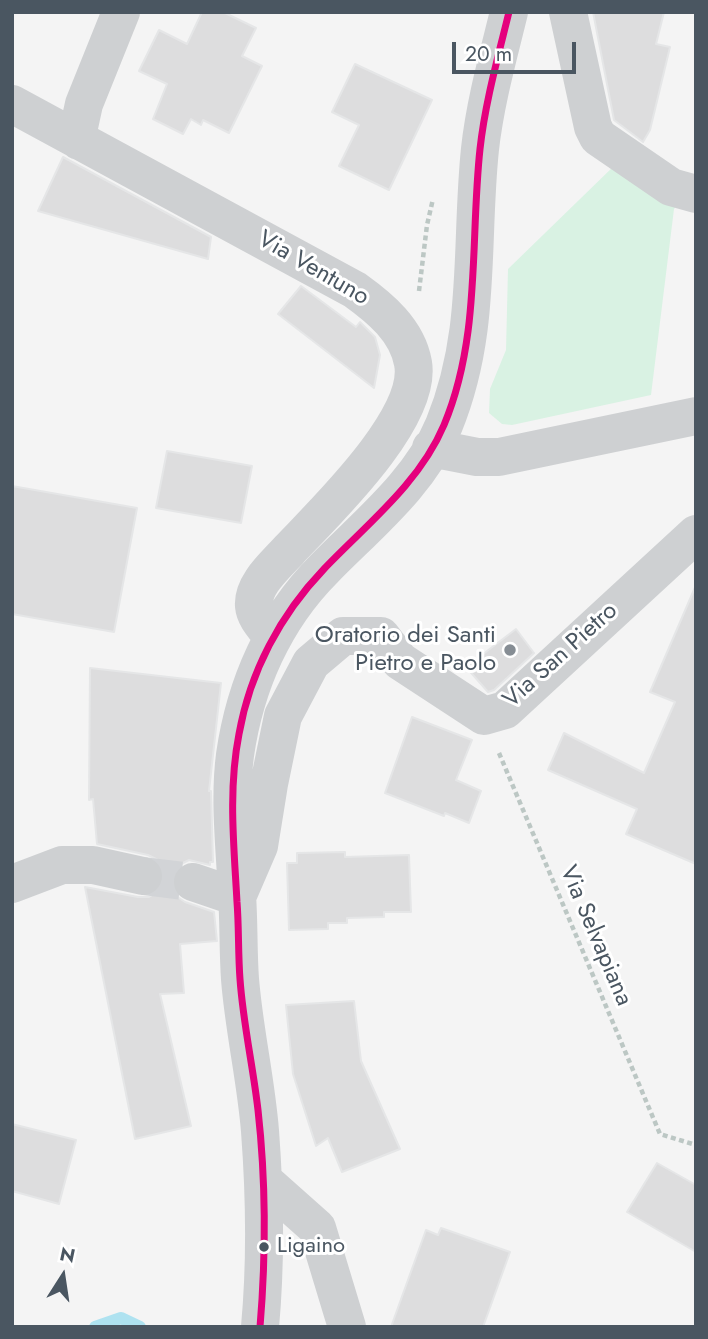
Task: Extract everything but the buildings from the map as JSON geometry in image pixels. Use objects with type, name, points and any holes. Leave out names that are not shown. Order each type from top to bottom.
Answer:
[{"type":"street","points":[[79,141],[84,104],[121,12]]},
{"type":"street","points":[[260,1327],[265,1265],[263,1180],[260,1129],[240,980],[232,810],[235,758],[254,677],[273,638],[303,592],[321,571],[398,495],[431,448],[451,409],[467,353],[474,278],[480,148],[486,108],[509,12]]},
{"type":"street","points":[[568,12],[593,127],[598,137],[604,144],[671,187],[696,194]]},
{"type":"street","name":"Via Ventuno","points":[[12,104],[355,290],[376,306],[404,339],[411,354],[414,376],[397,420],[377,451],[342,494],[262,582],[255,594],[256,615],[273,638]]},
{"type":"street","points":[[431,448],[477,457],[499,457],[696,416]]},
{"type":"street","name":"Via San Pietro","points":[[237,897],[260,846],[283,716],[311,663],[343,636],[381,636],[400,661],[484,716],[505,710],[696,534]]},
{"type":"street","points":[[12,884],[62,865],[93,865],[143,876]]},
{"type":"street","points":[[193,882],[237,897]]},
{"type":"street","points":[[263,1180],[317,1228],[347,1327]]},
{"type":"path","name":"Via Selvapiana","points":[[484,716],[660,1134],[696,1144]]},
{"type":"green space","points":[[616,164],[678,203],[674,209],[651,395],[512,425],[502,424],[489,413],[490,389],[506,350],[508,269]]},
{"type":"waterway","points":[[95,1327],[121,1318],[140,1327]]},
{"type":"tunnel","points":[[143,876],[193,882]]},
{"type":"transit line","points":[[260,1327],[264,1246],[263,1164],[241,995],[233,839],[234,776],[239,734],[259,667],[294,605],[324,569],[406,485],[421,466],[444,425],[464,358],[472,288],[482,132],[509,12]]},
{"type":"place","name":"Oratorio dei Santi Pietro e Paolo","points":[[510,650]]},
{"type":"place","name":"Ligaino","points":[[264,1247]]}]
